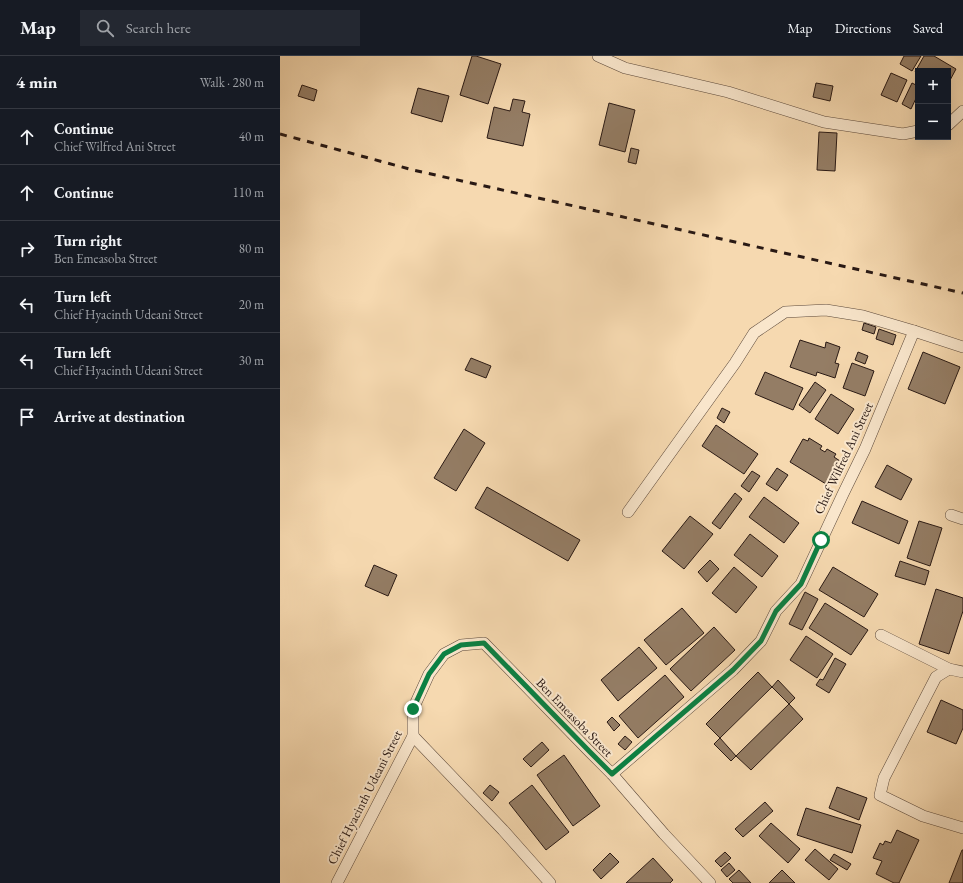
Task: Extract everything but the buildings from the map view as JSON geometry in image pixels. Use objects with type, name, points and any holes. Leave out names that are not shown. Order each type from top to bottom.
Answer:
[{"type":"street","points":[[598,56],[624,68],[728,92],[824,122],[903,134],[915,132]]},
{"type":"street","points":[[951,122],[963,111]]},
{"type":"street","points":[[628,512],[735,363],[754,333],[785,312],[826,310],[863,316],[963,347]]},
{"type":"street","name":"Chief Wilfred Ani Street","points":[[612,774],[733,670],[761,641],[776,611],[801,584],[842,494],[865,449],[914,331]]},
{"type":"street","points":[[951,516],[963,519]]},
{"type":"street","points":[[881,635],[949,669],[963,672]]},
{"type":"street","name":"Ben Emeasoba Street","points":[[484,643],[612,774],[664,834],[710,883]]},
{"type":"street","name":"Chief Hyacinth Udeani Street","points":[[337,883],[413,736],[413,709],[429,674],[444,654],[461,645],[484,643]]},
{"type":"street","points":[[949,669],[936,677],[884,778],[880,795],[923,816],[963,828]]},
{"type":"street","points":[[413,736],[550,883]]},
{"type":"railway","points":[[280,134],[413,170],[963,293]]},
{"type":"route","points":[[413,709],[429,674],[444,654],[461,645],[484,643],[612,774],[733,670],[761,641],[776,611],[801,584],[821,540]]}]
